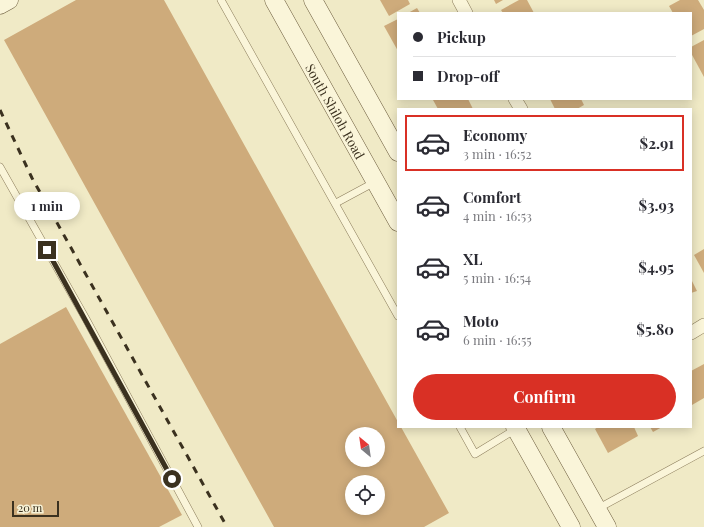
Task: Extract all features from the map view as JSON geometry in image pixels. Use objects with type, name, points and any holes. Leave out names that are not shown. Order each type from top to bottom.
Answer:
[{"type":"main road","points":[[0,5],[9,0]]},
{"type":"main road","name":"South Shiloh Road","points":[[274,0],[397,220]]},
{"type":"main road","points":[[313,0],[397,150]]},
{"type":"main road","points":[[517,428],[571,527]]},
{"type":"main road","points":[[552,428],[607,527]]},
{"type":"street","points":[[459,0],[465,12]]},
{"type":"street","points":[[692,332],[704,325]]},
{"type":"lane","points":[[221,0],[397,314]]},
{"type":"lane","points":[[0,167],[90,326],[198,527]]},
{"type":"lane","points":[[336,203],[375,182]]},
{"type":"lane","points":[[461,428],[475,454],[517,428]]},
{"type":"lane","points":[[597,509],[704,451]]},
{"type":"building","points":[[76,0],[164,0],[397,420],[397,428],[402,428],[449,513],[424,527],[274,527],[4,40]]},
{"type":"building","points":[[380,0],[408,0],[410,4],[389,16]]},
{"type":"building","points":[[494,0],[503,0],[496,4]]},
{"type":"building","points":[[519,0],[527,0],[533,12],[502,12],[501,10]]},
{"type":"building","points":[[680,0],[698,0],[704,10],[704,29],[692,35],[692,12],[672,12],[669,6]]},
{"type":"building","points":[[417,8],[419,12],[410,12]]},
{"type":"building","points":[[397,20],[397,49],[384,26]]},
{"type":"building","points":[[704,40],[704,77],[692,55],[692,46]]},
{"type":"building","points":[[433,100],[468,100],[472,108],[437,108]]},
{"type":"building","points":[[550,100],[582,100],[584,105],[579,108],[554,108]]},
{"type":"building","points":[[704,249],[704,273],[694,255]]},
{"type":"building","points":[[692,281],[697,291],[692,293]]},
{"type":"building","points":[[66,307],[182,515],[159,527],[0,527],[0,344]]},
{"type":"building","points":[[704,364],[704,398],[692,405],[692,370]]},
{"type":"building","points":[[634,428],[638,436],[608,453],[595,429]]},
{"type":"building","points":[[651,428],[660,428],[653,432]]},
{"type":"railway","points":[[0,110],[32,178],[227,527]]},
{"type":"route","points":[[47,250],[172,479]]}]
